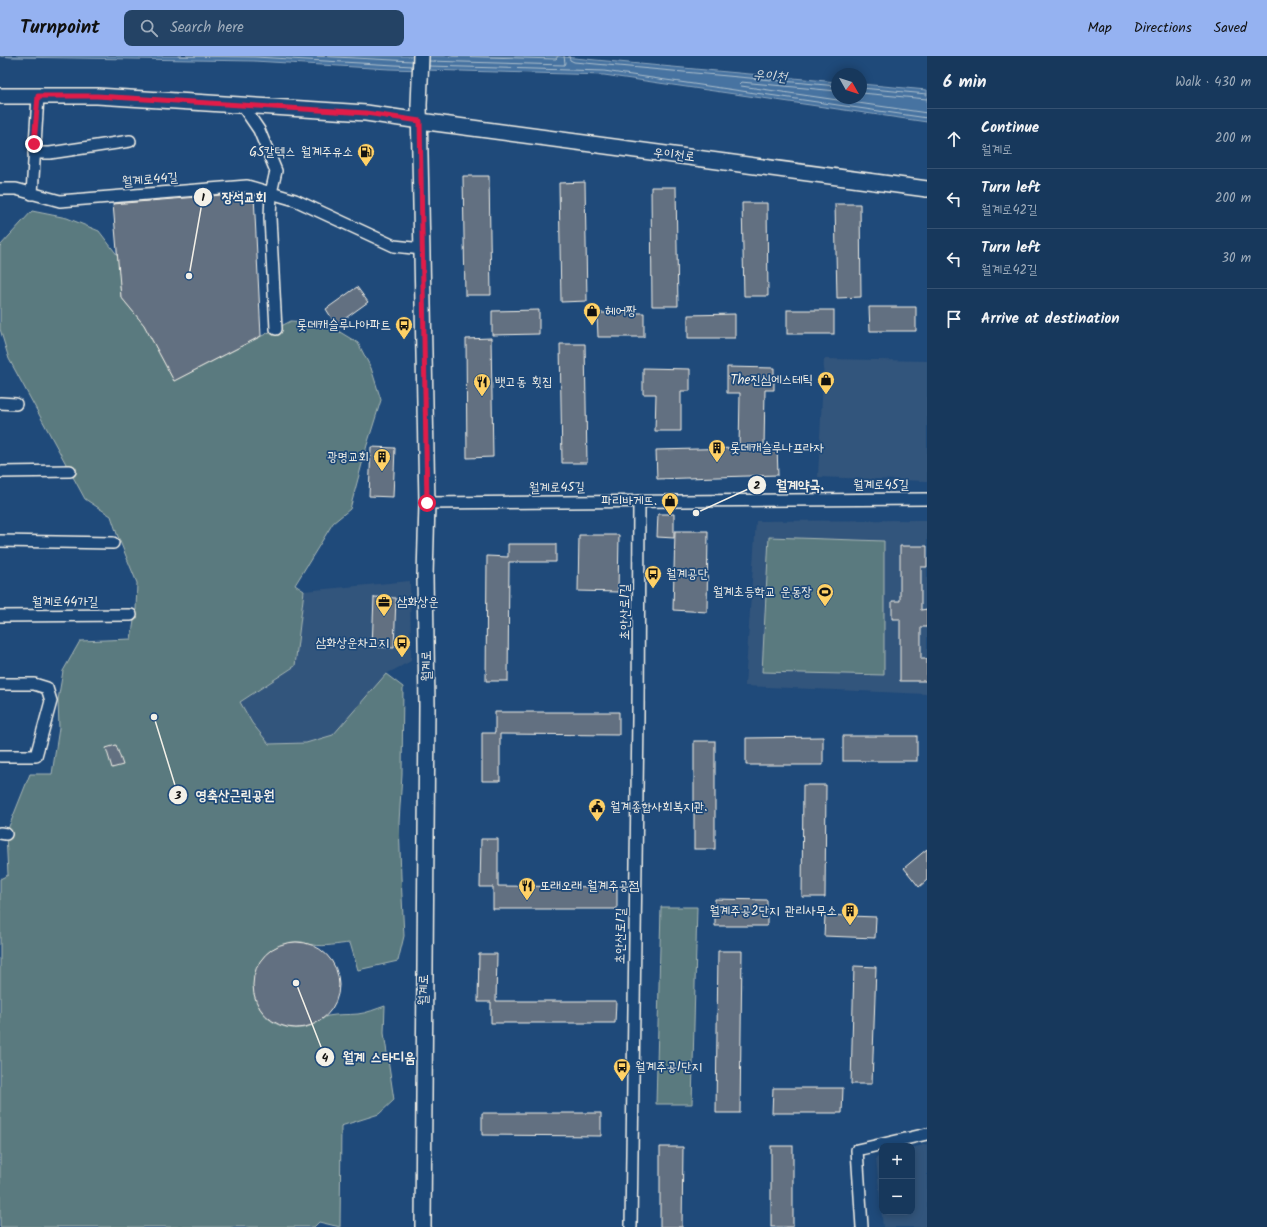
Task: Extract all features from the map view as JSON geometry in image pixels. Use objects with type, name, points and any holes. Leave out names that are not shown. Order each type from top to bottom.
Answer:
[{"type":"main road","name":"월계로","points":[[421,56],[419,105],[427,503],[425,576],[427,706],[423,1227]]},
{"type":"main road","name":"우이천로","points":[[0,96],[97,96],[366,113],[927,189]]},
{"type":"street","points":[[32,194],[38,96]]},
{"type":"street","points":[[242,105],[259,130],[276,171],[271,193],[270,218],[276,329]]},
{"type":"street","points":[[34,153],[50,153],[130,141]]},
{"type":"street","name":"월계로44길","points":[[0,189],[16,189],[60,201],[247,186],[295,200],[394,246],[422,249]]},
{"type":"street","points":[[0,403],[16,404]]},
{"type":"street","points":[[0,472],[70,471]]},
{"type":"street","name":"월계로45길","points":[[427,503],[927,499]]},
{"type":"street","name":"초안산로1길","points":[[631,1227],[638,718],[639,501]]},
{"type":"street","points":[[0,541],[113,543]]},
{"type":"street","name":"월계로44가길","points":[[0,616],[131,615]]},
{"type":"street","points":[[0,684],[34,684],[47,688],[51,701],[36,756],[0,756]]},
{"type":"street","points":[[862,1227],[857,1150],[927,1134]]},
{"type":"shaded area","points":[[824,359],[927,361],[927,481],[818,477]]},
{"type":"shaded area","points":[[927,520],[927,694],[745,686],[756,521]]},
{"type":"shaded area","points":[[410,581],[411,661],[386,674],[333,735],[306,743],[269,744],[252,723],[240,702],[295,666],[304,591]]},
{"type":"shaded area","points":[[927,1144],[927,1227],[883,1227],[882,1215],[915,1215],[915,1147]]},
{"type":"shaded area","points":[[879,1157],[879,1188],[876,1158]]},
{"type":"green space","points":[[32,211],[67,218],[99,231],[118,256],[121,297],[144,325],[174,381],[291,321],[325,323],[358,343],[371,368],[381,400],[350,509],[333,523],[295,585],[304,591],[295,666],[240,702],[252,723],[269,744],[306,743],[333,735],[386,674],[403,687],[402,775],[399,822],[404,936],[398,961],[358,970],[350,943],[322,946],[310,945],[302,942],[293,942],[278,946],[266,954],[254,977],[254,990],[257,1002],[263,1013],[273,1022],[286,1027],[303,1028],[311,1026],[328,1016],[361,1013],[385,1006],[384,1033],[394,1100],[379,1114],[341,1126],[340,1227],[319,1222],[314,1227],[0,1227],[0,879],[8,875],[6,834],[30,774],[52,774],[59,728],[58,700],[63,671],[80,641],[131,639],[136,609],[137,583],[111,516],[85,499],[9,359],[0,329],[0,246]]},
{"type":"green space","name":"월계초등학교 운동장","points":[[769,537],[884,541],[884,675],[762,672]]},
{"type":"green space","points":[[661,907],[697,907],[692,1104],[656,1104]]},
{"type":"water","name":"우이천","points":[[0,56],[552,56],[831,81],[831,104],[867,104],[867,85],[927,90],[927,122],[604,75],[389,69],[254,61]]},
{"type":"building","points":[[463,176],[489,176],[491,295],[465,295]]},
{"type":"building","points":[[585,182],[587,301],[561,302],[559,183]]},
{"type":"building","points":[[651,187],[676,187],[678,306],[652,306]]},
{"type":"building","points":[[246,193],[254,195],[261,336],[174,381],[144,325],[121,297],[113,204]]},
{"type":"building","points":[[742,203],[767,203],[768,296],[744,296]]},
{"type":"building","points":[[835,204],[860,204],[861,297],[837,298]]},
{"type":"building","points":[[357,287],[368,302],[336,325],[326,309]]},
{"type":"building","points":[[869,307],[916,307],[916,331],[870,331]]},
{"type":"building","points":[[539,310],[539,334],[492,335],[492,311]]},
{"type":"building","points":[[787,310],[834,310],[834,334],[787,334]]},
{"type":"building","points":[[597,313],[644,313],[644,337],[598,337]]},
{"type":"building","points":[[735,314],[735,338],[688,338],[688,315]]},
{"type":"building","points":[[491,338],[493,457],[467,458],[466,339]]},
{"type":"building","points":[[560,344],[585,344],[587,463],[562,463]]},
{"type":"building","points":[[727,367],[774,368],[774,390],[765,390],[764,447],[777,446],[778,475],[657,479],[656,450],[739,448],[740,393],[727,393]]},
{"type":"building","points":[[643,368],[690,369],[690,391],[681,391],[681,431],[655,431],[656,394],[643,394]]},
{"type":"building","name":"광명교회","points":[[371,447],[395,448],[393,497],[369,496]]},
{"type":"building","points":[[658,514],[674,514],[674,538],[657,537]]},
{"type":"building","points":[[675,531],[708,531],[707,612],[673,610]]},
{"type":"building","points":[[579,535],[619,535],[618,592],[578,591]]},
{"type":"building","points":[[508,544],[556,544],[556,562],[509,562],[508,681],[486,681],[487,556],[508,557]]},
{"type":"building","points":[[900,546],[927,546],[927,567],[921,567],[921,610],[927,609],[927,627],[921,627],[921,659],[927,659],[927,681],[900,681],[900,619],[892,619],[892,601],[900,601]]},
{"type":"building","points":[[374,597],[396,598],[394,648],[372,647]]},
{"type":"building","points":[[495,712],[619,712],[619,735],[500,734],[500,781],[482,781],[482,733],[495,733]]},
{"type":"building","points":[[843,736],[917,736],[917,761],[843,761]]},
{"type":"building","points":[[823,737],[823,765],[746,765],[746,738]]},
{"type":"building","points":[[694,741],[715,741],[715,849],[694,849]]},
{"type":"building","points":[[116,745],[123,765],[112,768],[106,748]]},
{"type":"building","points":[[803,785],[826,785],[825,897],[802,897]]},
{"type":"building","points":[[481,839],[498,839],[498,886],[617,887],[617,909],[493,909],[493,887],[480,887]]},
{"type":"building","points":[[927,849],[927,880],[919,887],[904,868]]},
{"type":"building","points":[[715,899],[767,900],[767,926],[715,926]]},
{"type":"building","name":"월계주공2단지 관리사무소","points":[[825,915],[876,917],[875,938],[824,936]]},
{"type":"building","points":[[296,942],[312,945],[320,949],[332,961],[336,969],[339,985],[336,1001],[332,1009],[320,1021],[312,1025],[296,1028],[280,1025],[272,1021],[260,1009],[256,1001],[253,985],[256,969],[260,961],[272,949],[280,945]]},
{"type":"building","points":[[718,951],[742,951],[740,1113],[716,1113]]},
{"type":"building","points":[[479,954],[497,954],[496,1001],[616,1001],[615,1023],[491,1023],[491,1002],[478,1002]]},
{"type":"building","points":[[854,966],[876,967],[872,1084],[851,1084]]},
{"type":"building","points":[[773,1088],[843,1088],[842,1113],[772,1113]]},
{"type":"building","points":[[482,1113],[601,1113],[601,1136],[482,1135]]},
{"type":"building","points":[[771,1146],[793,1146],[793,1227],[771,1227]]},
{"type":"building","points":[[660,1147],[683,1147],[682,1227],[660,1227]]},
{"type":"place","name":"GS칼텍스 월계주유소","points":[[366,167]]},
{"type":"place","name":"장석교회","points":[[189,276]]},
{"type":"place","name":"헤어짱","points":[[592,326]]},
{"type":"place","name":"롯데캐슬루나아파트","points":[[404,340]]},
{"type":"place","name":"The진심에스테틱","points":[[826,395]]},
{"type":"place","name":"뱃고동 횟집","points":[[482,397]]},
{"type":"place","name":"롯데캐슬루나프라자","points":[[717,463]]},
{"type":"place","name":"광명교회","points":[[382,472]]},
{"type":"place","name":"월계약국.","points":[[696,513]]},
{"type":"place","name":"파리바게뜨.","points":[[670,516]]},
{"type":"place","name":"월계공단","points":[[653,589]]},
{"type":"place","name":"월계초등학교 운동장","points":[[825,607]]},
{"type":"place","name":"삼화상운","points":[[384,617]]},
{"type":"place","name":"삼화상운차고지","points":[[402,658]]},
{"type":"place","name":"영축산근린공원","points":[[154,717]]},
{"type":"place","name":"월계종합사회복지관.","points":[[597,822]]},
{"type":"place","name":"또래오래 월계주공점","points":[[527,901]]},
{"type":"place","name":"월계주공2단지 관리사무소","points":[[850,926]]},
{"type":"place","name":"월계 스타디움","points":[[296,983]]},
{"type":"place","name":"월계주공1단지","points":[[622,1082]]},
{"type":"route","points":[[34,144],[38,96],[97,96],[366,113],[420,121],[427,503]]}]
